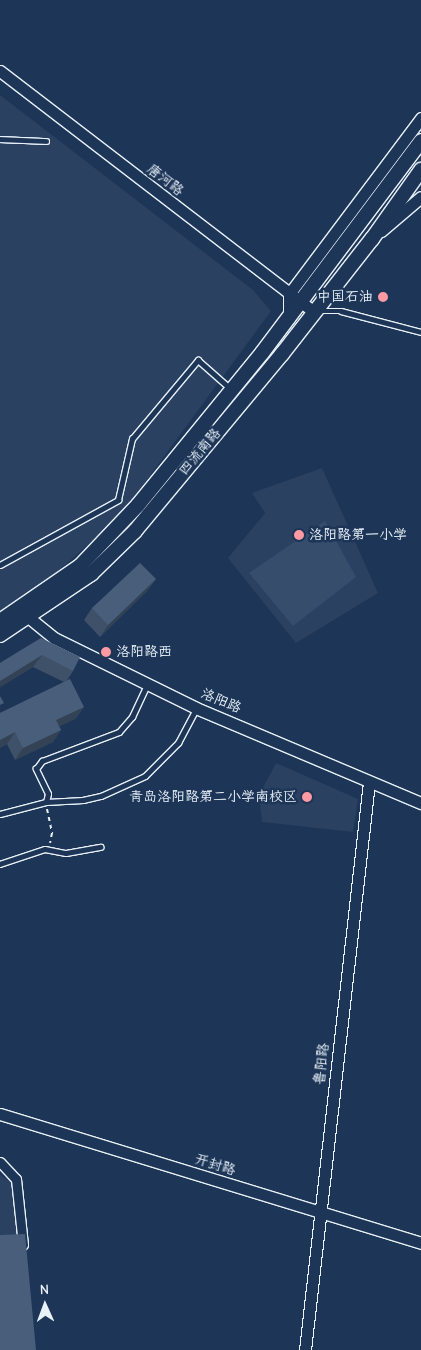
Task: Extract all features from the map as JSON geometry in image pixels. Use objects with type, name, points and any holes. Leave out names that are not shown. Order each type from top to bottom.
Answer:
[{"type":"main road","name":"四流南路","points":[[0,635],[108,540],[289,318],[294,297],[418,144]]},
{"type":"main road","name":"四流南路","points":[[0,621],[23,614],[85,578],[117,550],[236,409],[372,239],[421,170]]},
{"type":"street","name":"唐河路","points":[[0,72],[314,311]]},
{"type":"street","name":"四流南路","points":[[294,297],[421,118]]},
{"type":"street","name":"四流南路","points":[[372,239],[421,197]]},
{"type":"street","name":"洛阳路","points":[[23,614],[54,638],[196,708],[369,782],[421,802]]},
{"type":"street","name":"鲁阳路","points":[[305,1350],[369,782]]},
{"type":"street","name":"开封路","points":[[0,1114],[421,1243]]},
{"type":"street","points":[[0,1162],[16,1179],[21,1241],[25,1261]]},
{"type":"lane","points":[[0,139],[46,141]]},
{"type":"lane","points":[[314,311],[341,311],[421,332]]},
{"type":"lane","points":[[0,565],[118,500],[132,439],[198,360],[232,390]]},
{"type":"lane","points":[[46,802],[48,794],[36,769],[42,761],[119,732],[132,717],[147,684]]},
{"type":"lane","points":[[0,814],[46,802],[83,800],[102,796],[145,776],[178,743],[196,708]]},
{"type":"lane","points":[[0,864],[45,849],[72,853],[100,847]]},
{"type":"path","points":[[45,849],[51,842],[52,833],[46,802]]},
{"type":"shaded area","points":[[0,95],[253,290],[271,311],[121,515],[36,591],[0,611]]},
{"type":"shaded area","name":"洛阳路第一小学","points":[[322,468],[378,593],[296,643],[228,558],[265,513],[252,493]]},
{"type":"shaded area","points":[[325,521],[356,577],[293,626],[249,573]]},
{"type":"shaded area","name":"青岛洛阳路第二小学南校区","points":[[276,763],[358,799],[353,832],[262,822],[259,795]]},
{"type":"shaded area","points":[[0,1175],[12,1183],[18,1241],[0,1350]]},
{"type":"building","points":[[140,563],[156,579],[108,625],[92,608]]},
{"type":"building","points":[[41,638],[80,657],[73,671],[42,655],[0,681],[0,663]]},
{"type":"building","points":[[70,679],[84,707],[56,720],[61,730],[23,748],[15,732],[0,740],[0,713]]},
{"type":"building","points":[[0,696],[4,703],[0,705]]},
{"type":"building","points":[[25,1234],[36,1350],[0,1350],[0,1235]]},
{"type":"place","name":"中国石油","points":[[383,297]]},
{"type":"place","name":"洛阳路第一小学","points":[[299,535]]},
{"type":"place","name":"洛阳路西","points":[[106,652]]},
{"type":"place","name":"青岛洛阳路第二小学南校区","points":[[307,797]]}]
